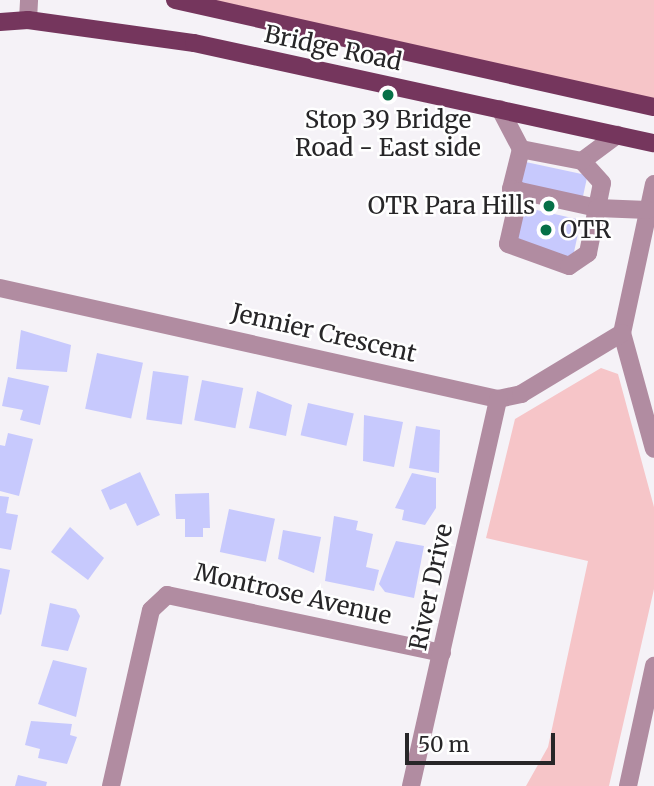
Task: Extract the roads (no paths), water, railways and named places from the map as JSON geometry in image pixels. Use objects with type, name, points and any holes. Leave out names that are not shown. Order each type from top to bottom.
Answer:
[{"type":"main road","name":"Bridge Road","points":[[174,0],[654,107]]},
{"type":"main road","name":"Bridge Road","points":[[0,22],[28,20],[194,43],[654,143]]},
{"type":"street","points":[[28,20],[30,0]]},
{"type":"street","points":[[499,109],[521,149],[511,189],[597,208],[648,210]]},
{"type":"street","points":[[582,162],[617,135]]},
{"type":"street","points":[[520,191],[508,244],[569,266],[588,253],[602,183],[582,162],[521,149]]},
{"type":"street","points":[[654,184],[622,333],[654,449]]},
{"type":"street","name":"Jennier Crescent","points":[[0,288],[498,399]]},
{"type":"street","points":[[498,399],[521,394],[622,333]]},
{"type":"street","name":"River Drive","points":[[411,786],[498,399]]},
{"type":"street","name":"Montrose Avenue","points":[[111,786],[150,610],[167,595],[442,653]]},
{"type":"street","points":[[628,786],[654,666]]},
{"type":"place","name":"Stop 39 Bridge Road - East side","points":[[388,95]]},
{"type":"place","name":"OTR Para Hills","points":[[549,206]]},
{"type":"place","name":"OTR","points":[[546,230]]}]
